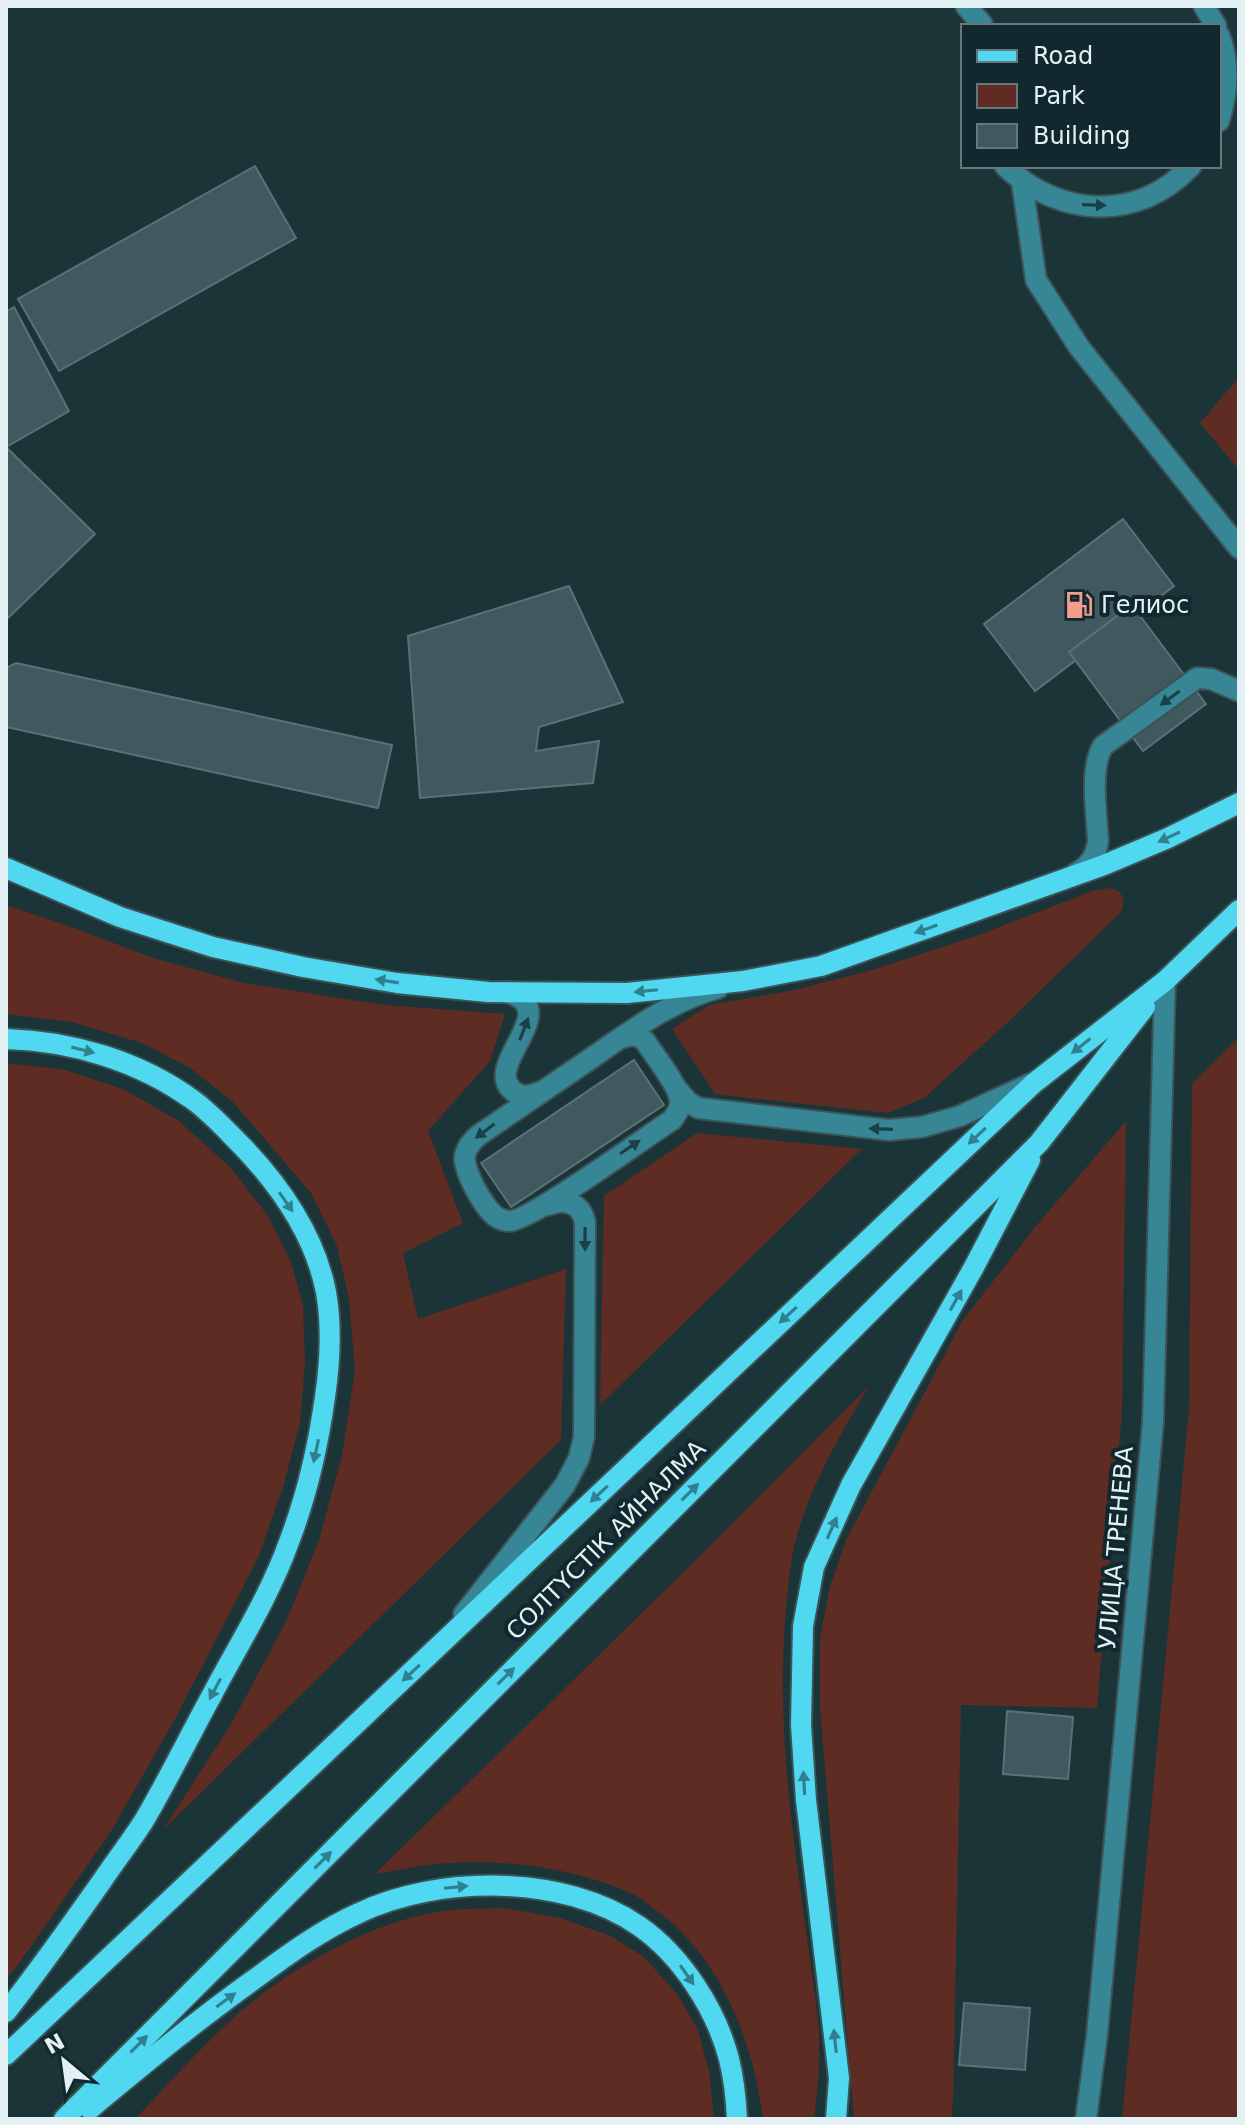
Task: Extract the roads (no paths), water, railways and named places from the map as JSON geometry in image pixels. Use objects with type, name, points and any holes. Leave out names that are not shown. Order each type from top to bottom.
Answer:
[{"type":"main road","points":[[6,868],[120,917],[213,947],[303,967],[397,983],[506,992],[627,993],[743,981],[821,966],[1067,878],[1168,838],[1239,803]]},
{"type":"main road","name":"СОЛТҮСТІК АЙНАЛМА","points":[[6,2055],[1034,1083],[1165,981],[1239,910]]},
{"type":"main road","name":"СОЛТҮСТІК АЙНАЛМА","points":[[64,2119],[1039,1143],[1165,981]]},
{"type":"main road","points":[[6,1039],[35,1040],[84,1049],[119,1061],[158,1078],[195,1101],[230,1135],[260,1166],[291,1208],[313,1248],[326,1292],[329,1366],[321,1426],[309,1480],[289,1544],[267,1592],[144,1821],[47,1960],[6,2012]]},
{"type":"main road","points":[[836,2119],[839,2078],[806,1800],[801,1725],[803,1626],[814,1567],[851,1485],[974,1267],[1039,1143]]},
{"type":"main road","points":[[78,2119],[205,2015],[321,1933],[359,1912],[398,1898],[437,1889],[481,1885],[522,1887],[595,1904],[620,1914],[665,1947],[686,1973],[718,2027],[735,2087],[737,2119]]},
{"type":"street","points":[[966,6],[981,24]]},
{"type":"street","points":[[983,24],[993,6]]},
{"type":"street","points":[[1204,6],[1215,24]]},
{"type":"street","points":[[1221,40],[1233,68],[1221,114]]},
{"type":"street","points":[[1007,168],[1022,182],[1046,196],[1074,204],[1102,207],[1131,202],[1158,192],[1189,168]]},
{"type":"street","points":[[1022,182],[1036,280],[1079,347],[1239,548]]},
{"type":"street","points":[[1067,878],[1085,868],[1097,851],[1095,769],[1103,746],[1197,678],[1211,679],[1239,691]]},
{"type":"street","points":[[675,1087],[681,1100],[672,1120],[523,1218],[512,1221],[499,1218],[470,1180],[465,1155],[479,1135],[678,1002],[743,981]]},
{"type":"street","name":"УЛИЦА ТРЕНЕВА","points":[[1086,2119],[1097,2035],[1153,1422],[1165,981]]},
{"type":"street","points":[[506,992],[523,999],[529,1016],[506,1069],[509,1086],[523,1096],[531,1096],[548,1088]]},
{"type":"street","points":[[619,1039],[641,1037],[675,1087],[698,1108],[889,1130],[922,1127],[960,1116],[1034,1083]]},
{"type":"street","points":[[439,1646],[565,1485],[579,1458],[584,1437],[585,1222],[576,1205],[566,1202],[556,1202],[537,1210]]},
{"type":"place","name":"Гелиос","points":[[1079,605]]}]
